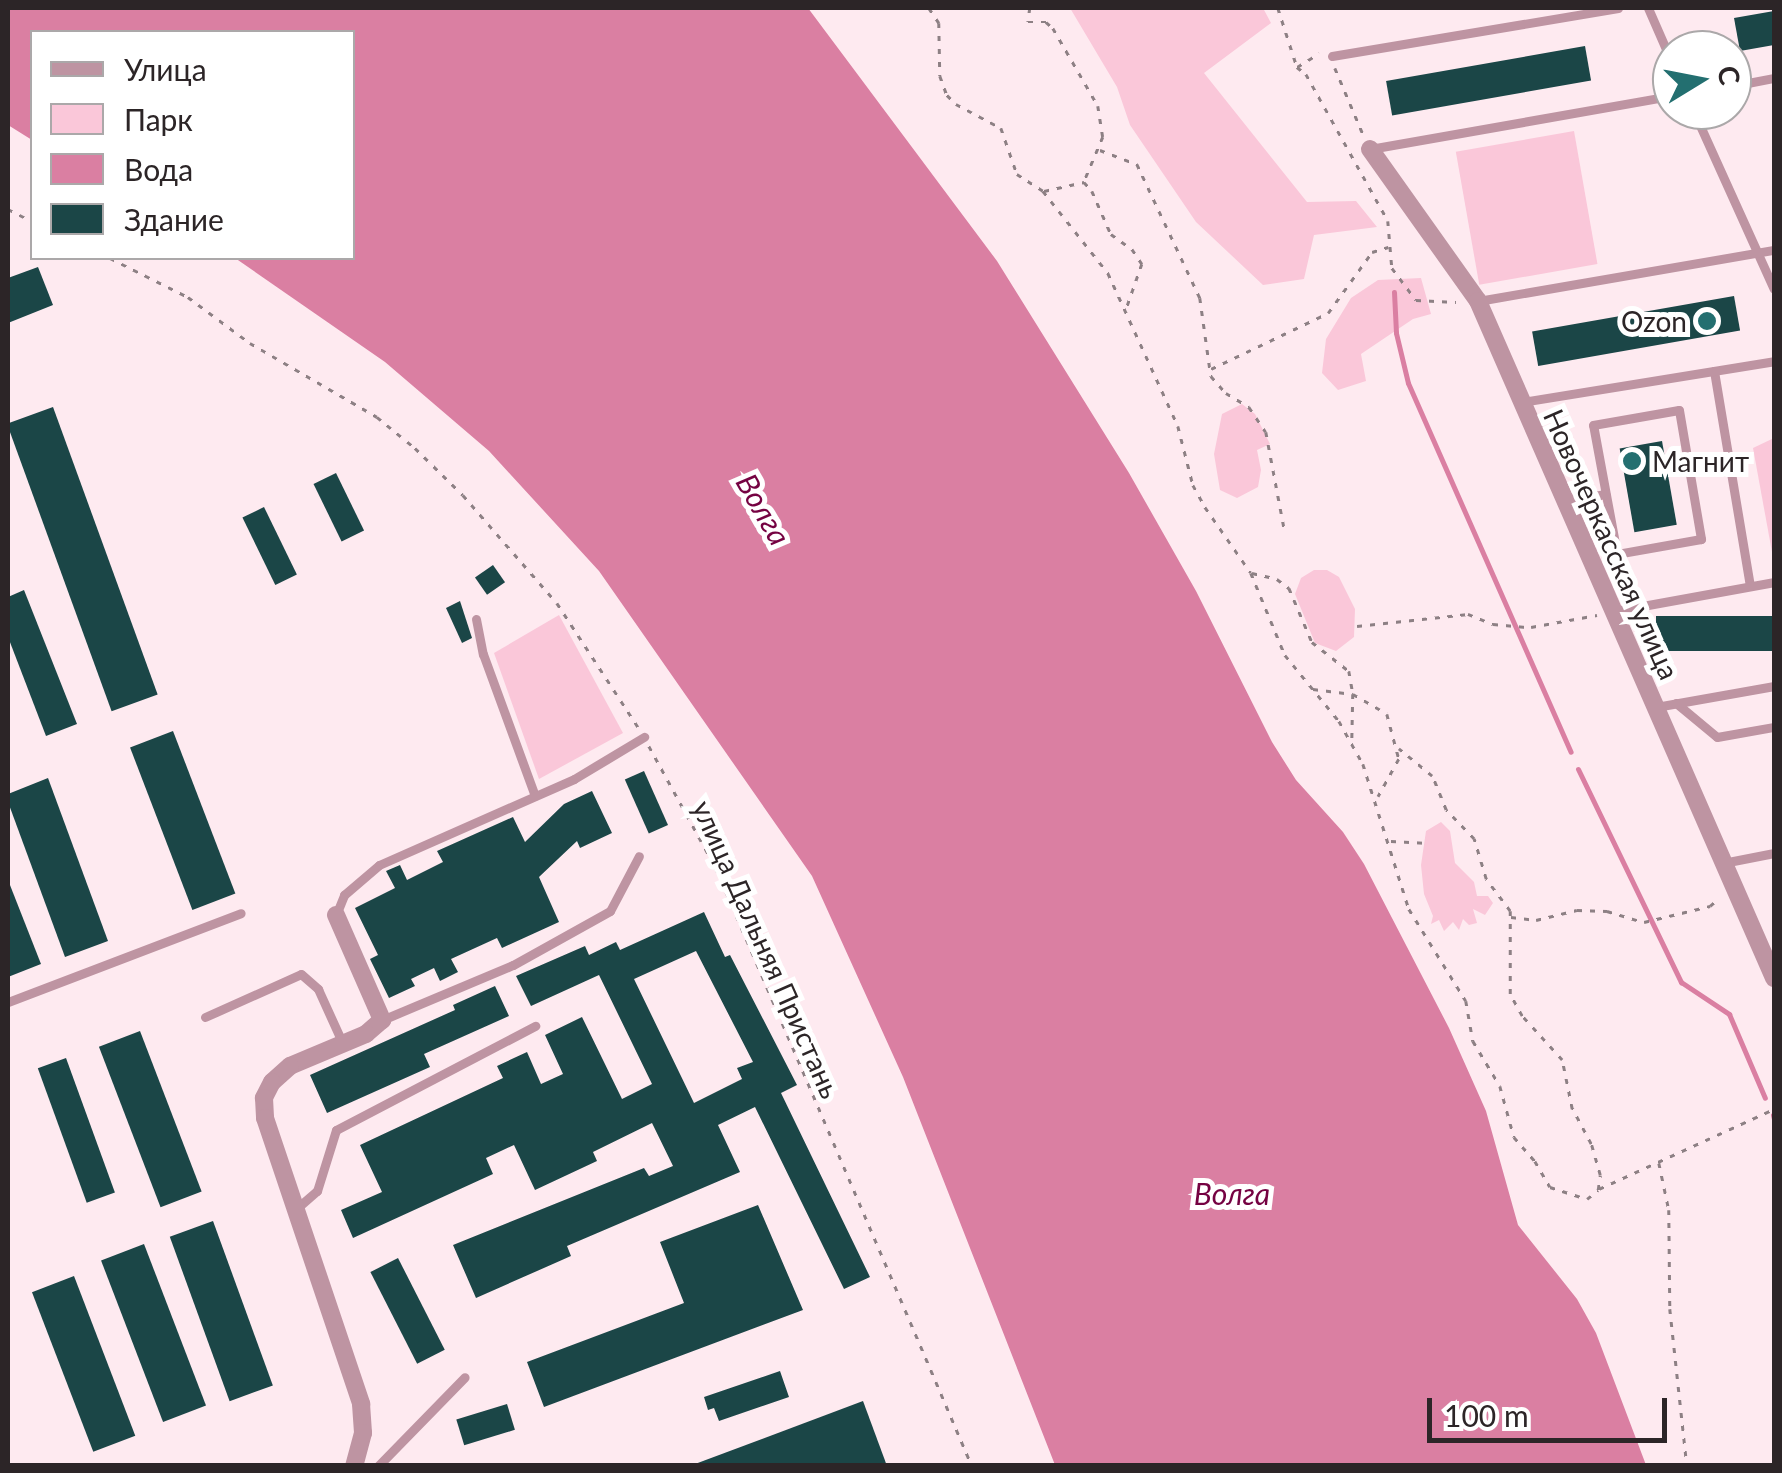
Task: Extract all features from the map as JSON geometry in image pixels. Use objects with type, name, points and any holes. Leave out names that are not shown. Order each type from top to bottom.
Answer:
[{"type":"street","name":"Новочеркасская улица","points":[[1370,149],[1478,301],[1653,708],[1732,882],[1768,949],[1774,978]]},
{"type":"street","points":[[336,915],[382,1020],[366,1034],[290,1066],[272,1082],[264,1098],[265,1118],[361,1404],[363,1432],[354,1466]]},
{"type":"lane","points":[[1332,56],[1618,8]]},
{"type":"lane","points":[[1370,149],[1652,100]]},
{"type":"lane","points":[[1702,130],[1774,289]]},
{"type":"lane","points":[[1478,301],[1774,250]]},
{"type":"lane","points":[[1520,402],[1774,361]]},
{"type":"lane","points":[[1714,371],[1750,586]]},
{"type":"lane","points":[[1679,410],[1701,539],[1616,554],[1605,494],[1592,425],[1679,410]]},
{"type":"lane","points":[[1565,502],[1605,494]]},
{"type":"lane","points":[[1614,612],[1774,582]]},
{"type":"lane","points":[[476,620],[483,654],[535,796]]},
{"type":"lane","points":[[1653,708],[1774,686]]},
{"type":"lane","points":[[1676,703],[1717,738],[1774,727]]},
{"type":"lane","points":[[336,915],[344,895],[379,865],[535,796],[644,738]]},
{"type":"lane","points":[[1723,863],[1774,853]]},
{"type":"lane","points":[[382,1020],[513,965],[610,911],[639,856]]},
{"type":"lane","points":[[8,1002],[241,913]]},
{"type":"lane","points":[[205,1016],[302,974],[318,988],[342,1044]]},
{"type":"lane","points":[[296,1209],[317,1191],[336,1130],[535,1026]]},
{"type":"lane","points":[[378,1466],[465,1377]]},
{"type":"path","points":[[929,8],[939,24],[940,76],[948,95],[956,104],[992,119],[1001,128],[1013,168],[1043,191],[1108,273],[1142,355],[1178,426],[1194,485],[1251,573],[1285,654],[1352,744],[1377,799],[1410,909],[1466,1001],[1473,1041],[1500,1086],[1514,1137],[1550,1187],[1587,1199],[1598,1190],[1774,1109]]},
{"type":"path","points":[[1030,8],[1028,22],[1046,22],[1054,28],[1066,57],[1092,91],[1102,126],[1100,150],[1084,182]]},
{"type":"path","points":[[1278,8],[1298,67],[1306,74],[1388,221],[1392,268],[1416,300],[1478,301]]},
{"type":"path","points":[[1298,67],[1328,47],[1336,78],[1370,149]]},
{"type":"path","points":[[1100,150],[1125,156],[1137,164],[1200,298],[1209,370],[1216,384],[1249,407],[1266,432],[1284,528]]},
{"type":"path","points":[[1043,191],[1084,182]]},
{"type":"path","points":[[1084,182],[1100,203],[1111,234],[1132,249],[1142,264],[1126,309]]},
{"type":"path","points":[[1209,370],[1328,313],[1372,252],[1390,246]]},
{"type":"path","name":"улица Дальняя Пристань","points":[[114,260],[188,297],[250,344],[377,418],[463,494],[557,604],[644,738],[716,868],[972,1466]]},
{"type":"path","points":[[1251,573],[1277,579],[1289,588],[1312,642],[1349,671],[1353,694],[1352,744]]},
{"type":"path","points":[[1358,626],[1468,614],[1494,624],[1532,627],[1614,612]]},
{"type":"path","points":[[1312,689],[1353,694],[1382,708],[1400,749],[1432,776],[1446,810],[1474,840],[1486,879],[1511,917],[1513,936],[1506,974],[1510,994],[1522,1016],[1562,1060],[1576,1120],[1593,1150],[1600,1175],[1598,1190]]},
{"type":"path","points":[[1377,799],[1381,785],[1396,766],[1400,749]]},
{"type":"path","points":[[1389,841],[1424,842]]},
{"type":"path","points":[[1511,917],[1536,920],[1577,910],[1607,911],[1652,921],[1710,906],[1732,882]]},
{"type":"path","points":[[1659,1163],[1669,1210],[1670,1308],[1688,1466]]},
{"type":"green space","points":[[1070,8],[1263,8],[1271,23],[1204,73],[1307,202],[1356,201],[1377,227],[1314,235],[1304,279],[1263,285],[1196,222],[1130,125],[1117,87]]},
{"type":"green space","points":[[1574,131],[1597,264],[1479,285],[1456,152]]},
{"type":"green space","points":[[1421,278],[1431,314],[1413,319],[1361,354],[1366,381],[1338,390],[1322,373],[1326,339],[1351,298],[1378,280]]},
{"type":"green space","points":[[1242,404],[1255,414],[1270,444],[1257,450],[1261,470],[1258,487],[1237,498],[1220,490],[1214,454],[1222,414]]},
{"type":"green space","points":[[1774,438],[1774,551],[1772,552],[1753,448]]},
{"type":"green space","points":[[1314,570],[1327,570],[1339,577],[1355,609],[1354,637],[1336,651],[1315,643],[1295,594],[1301,578]]},
{"type":"green space","points":[[559,615],[623,733],[539,779],[494,653]]},
{"type":"green space","points":[[1441,822],[1450,831],[1455,863],[1474,882],[1477,896],[1488,896],[1493,903],[1485,915],[1473,909],[1477,923],[1469,925],[1463,919],[1459,930],[1453,922],[1444,931],[1439,920],[1431,924],[1433,916],[1424,894],[1421,865],[1426,831]]},
{"type":"water","name":"Волга","points":[[8,8],[808,8],[997,261],[1129,473],[1196,591],[1272,742],[1296,780],[1343,832],[1364,864],[1449,1028],[1486,1111],[1518,1225],[1577,1299],[1596,1333],[1646,1465],[1055,1465],[903,1077],[812,876],[599,571],[489,451],[385,362],[238,260],[355,260],[355,30],[30,30],[30,139],[8,125]]},
{"type":"building","points":[[1774,11],[1774,45],[1752,49],[1752,30],[1736,30],[1734,18]]},
{"type":"building","points":[[1585,46],[1591,80],[1392,116],[1386,81]]},
{"type":"building","points":[[38,267],[53,305],[8,323],[8,278]]},
{"type":"building","points":[[1734,296],[1740,330],[1538,366],[1532,332]]},
{"type":"building","points":[[53,407],[158,695],[112,711],[8,427]]},
{"type":"building","points":[[1662,441],[1677,525],[1634,532],[1620,448]]},
{"type":"building","points":[[336,473],[364,531],[342,541],[314,484]]},
{"type":"building","points":[[264,507],[297,574],[275,585],[242,518]]},
{"type":"building","points":[[493,565],[505,582],[487,595],[475,578]]},
{"type":"building","points":[[24,590],[77,724],[46,736],[8,637],[8,597]]},
{"type":"building","points":[[460,601],[472,638],[462,643],[446,608]]},
{"type":"building","points":[[1656,616],[1774,616],[1774,651],[1656,651]]},
{"type":"building","points":[[173,731],[235,893],[192,910],[130,747]]},
{"type":"building","points":[[644,771],[668,825],[649,833],[625,780]]},
{"type":"building","points":[[48,778],[108,941],[65,957],[8,802],[8,794]]},
{"type":"building","points":[[592,791],[612,833],[580,848],[577,841],[539,877],[559,922],[502,948],[497,938],[451,959],[458,972],[440,981],[434,968],[411,979],[415,986],[389,998],[370,959],[378,955],[355,908],[395,888],[386,871],[400,865],[407,880],[443,862],[437,851],[513,817],[525,842],[564,804]]},
{"type":"building","points":[[8,880],[41,964],[8,977]]},
{"type":"building","points":[[704,912],[797,1085],[781,1093],[870,1277],[844,1289],[755,1107],[718,1125],[740,1172],[567,1246],[571,1256],[476,1298],[453,1245],[644,1168],[649,1176],[673,1166],[652,1123],[593,1152],[597,1161],[535,1190],[514,1145],[486,1158],[493,1174],[353,1238],[341,1210],[382,1192],[360,1145],[503,1078],[497,1066],[527,1052],[541,1084],[563,1074],[545,1035],[582,1017],[622,1099],[652,1084],[599,975],[531,1006],[516,976],[585,946],[589,955],[616,942],[620,950]],"holes":[[[696,951],[753,1062],[737,1068],[742,1079],[694,1103],[634,979]]]},
{"type":"building","points":[[495,986],[509,1016],[424,1054],[430,1067],[327,1113],[310,1075],[455,1010],[453,1005]]},
{"type":"building","points":[[140,1031],[202,1192],[161,1207],[99,1047]]},
{"type":"building","points":[[66,1058],[115,1192],[87,1203],[38,1068]]},
{"type":"building","points":[[758,1205],[803,1310],[544,1407],[527,1362],[684,1303],[660,1242]]},
{"type":"building","points":[[213,1221],[273,1385],[230,1401],[170,1237]]},
{"type":"building","points":[[144,1244],[206,1406],[163,1422],[101,1260]]},
{"type":"building","points":[[398,1258],[445,1350],[417,1364],[370,1272]]},
{"type":"building","points":[[74,1276],[135,1436],[93,1452],[32,1292]]},
{"type":"building","points":[[780,1371],[789,1397],[719,1421],[714,1408],[708,1410],[704,1397]]},
{"type":"building","points":[[863,1401],[887,1466],[695,1466],[695,1464]]},
{"type":"building","points":[[507,1404],[515,1430],[464,1445],[456,1419]]},
{"type":"waterway","points":[[1394,292],[1396,333],[1408,383],[1571,752]]},
{"type":"waterway","points":[[1578,769],[1681,982],[1729,1014],[1765,1098]]},
{"type":"waterway","points":[[1773,1115],[1774,1119]]},
{"type":"place","name":"Ozon","points":[[1707,321]]},
{"type":"place","name":"Магнит","points":[[1632,461]]}]
